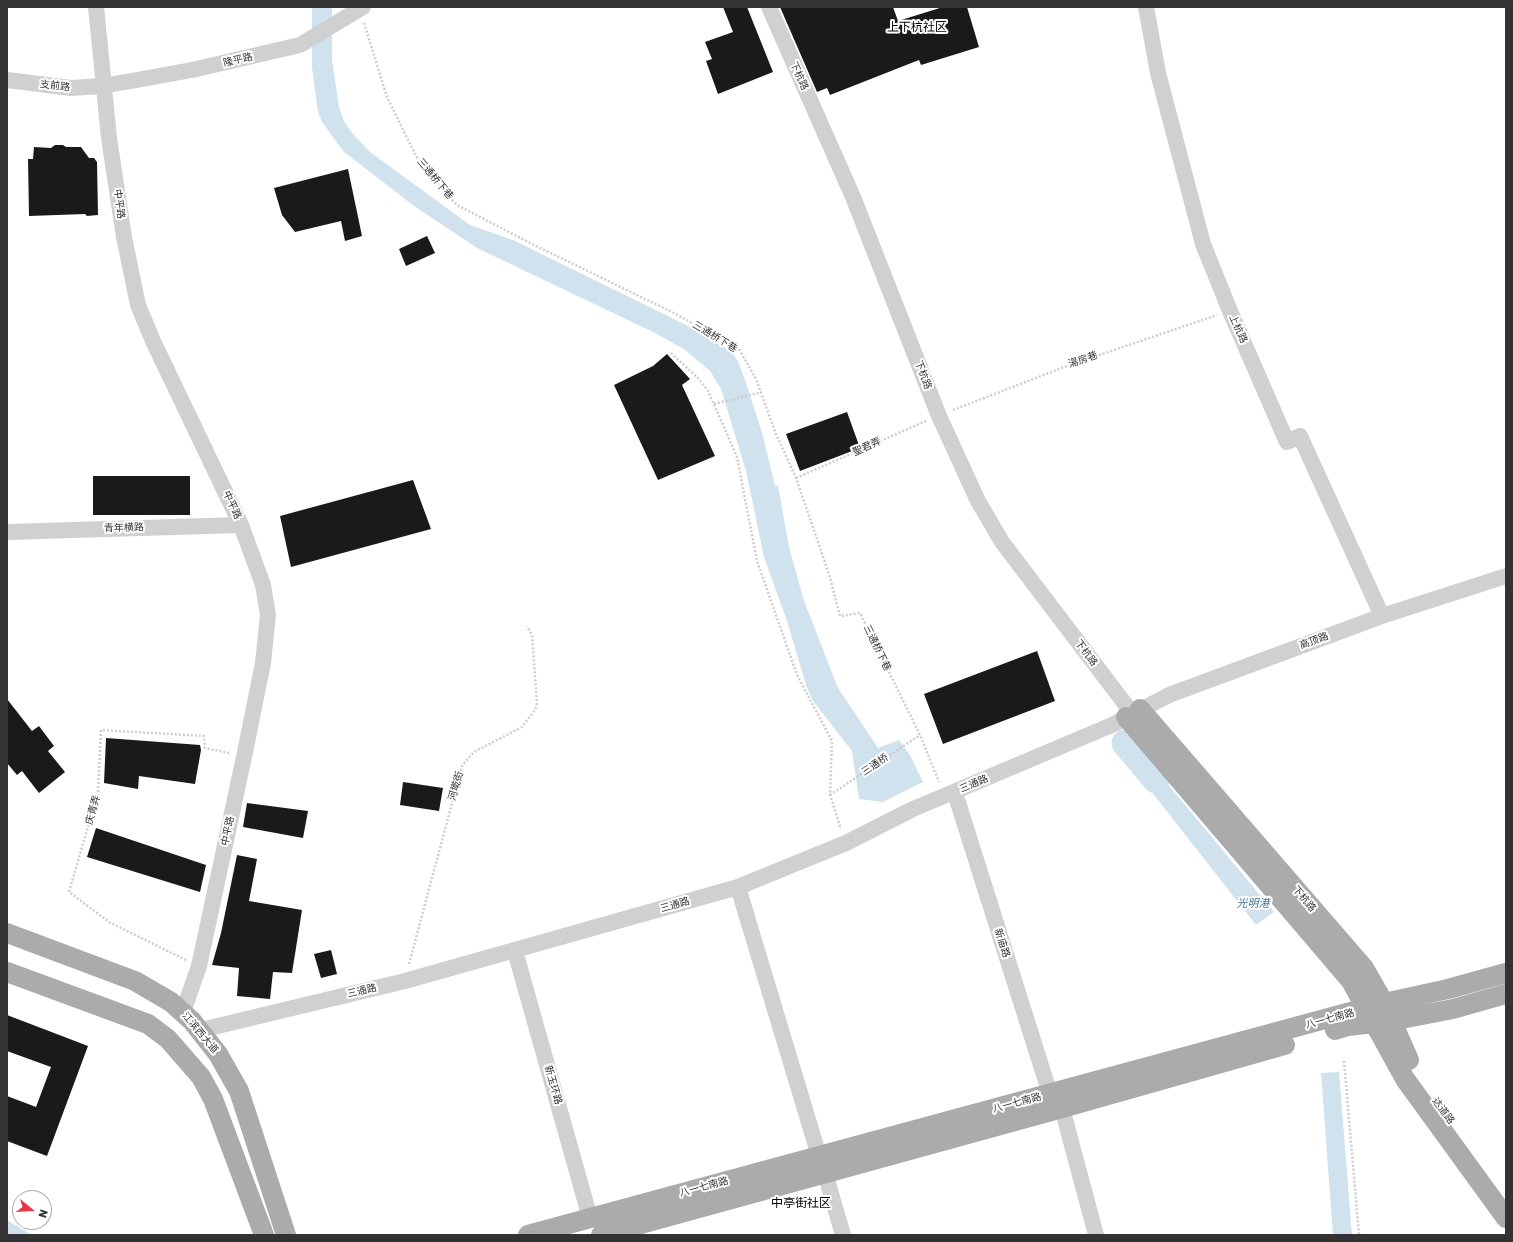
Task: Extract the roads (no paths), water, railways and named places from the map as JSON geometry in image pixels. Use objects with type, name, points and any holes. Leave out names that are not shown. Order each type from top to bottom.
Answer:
[{"type":"main road","name":"下杭路","points":[[1133,713],[1379,1014]]},
{"type":"main road","name":"江滨西大道","points":[[7,932],[135,981],[160,995],[183,1012],[201,1030],[227,1067],[239,1091],[286,1235]]},
{"type":"main road","points":[[7,972],[148,1024],[168,1039],[201,1078],[213,1099],[264,1235]]},
{"type":"main road","name":"八一七南路","points":[[528,1235],[590,1218],[822,1164],[1379,1014],[1448,989],[1506,973]]},
{"type":"main road","name":"八一七南路","points":[[1379,1014],[1453,1009],[1506,994]]},
{"type":"main road","name":"达道路","points":[[1379,1014],[1414,1072],[1506,1194]]},
{"type":"main road","points":[[1379,1014],[1405,1079],[1506,1218]]},
{"type":"main road","name":"八一七南路","points":[[601,1235],[822,1164]]},
{"type":"street","name":"中平路","points":[[96,7],[103,86],[120,217],[132,282],[138,305],[153,341],[241,525],[263,585],[268,615],[263,663],[244,757],[199,966],[183,1012]]},
{"type":"street","name":"下杭路","points":[[769,7],[853,197],[939,416],[978,501],[1002,542],[1133,713]]},
{"type":"street","name":"上杭路","points":[[1146,7],[1158,73],[1203,244],[1230,311],[1287,442],[1300,436],[1382,616]]},
{"type":"street","name":"隆平路","points":[[103,86],[192,70],[300,45],[362,8]]},
{"type":"street","name":"支前路","points":[[7,80],[71,88],[103,86]]},
{"type":"street","name":"青年横路","points":[[7,532],[241,525]]},
{"type":"street","name":"高顶路","points":[[1133,713],[1169,695],[1382,616],[1506,576]]},
{"type":"street","name":"三通路","points":[[201,1030],[405,981],[738,887],[846,843],[913,809],[950,795],[1133,713]]},
{"type":"street","name":"新庙路","points":[[950,795],[1056,1101],[1096,1235]]},
{"type":"street","points":[[738,887],[844,1235]]},
{"type":"street","name":"新玉环路","points":[[515,951],[590,1218]]},
{"type":"water","points":[[312,7],[332,7],[332,60],[339,107],[344,121],[352,133],[370,152],[470,225],[513,240],[684,324],[732,353],[738,361],[747,386],[763,436],[775,486],[778,486],[789,547],[804,601],[838,688],[878,748],[899,740],[910,755],[923,782],[883,802],[859,799],[852,751],[813,701],[806,685],[787,621],[764,557],[746,471],[721,389],[710,371],[684,349],[653,332],[477,248],[414,206],[343,151],[322,122],[318,112],[312,68]]},
{"type":"water","name":"光明港","points":[[1137,747],[1274,912],[1256,925],[1125,758]]},
{"type":"water","points":[[1339,1072],[1352,1235],[1333,1235],[1321,1073]]},
{"type":"water","points":[[7,1220],[12,1223],[12,1230],[24,1230],[32,1235],[7,1235]]},
{"type":"waterway","points":[[1125,743],[1156,780]]},
{"type":"district","name":"上下杭社区","points":[[917,28]]},
{"type":"district","name":"中亭街社区","points":[[801,1204]]}]
